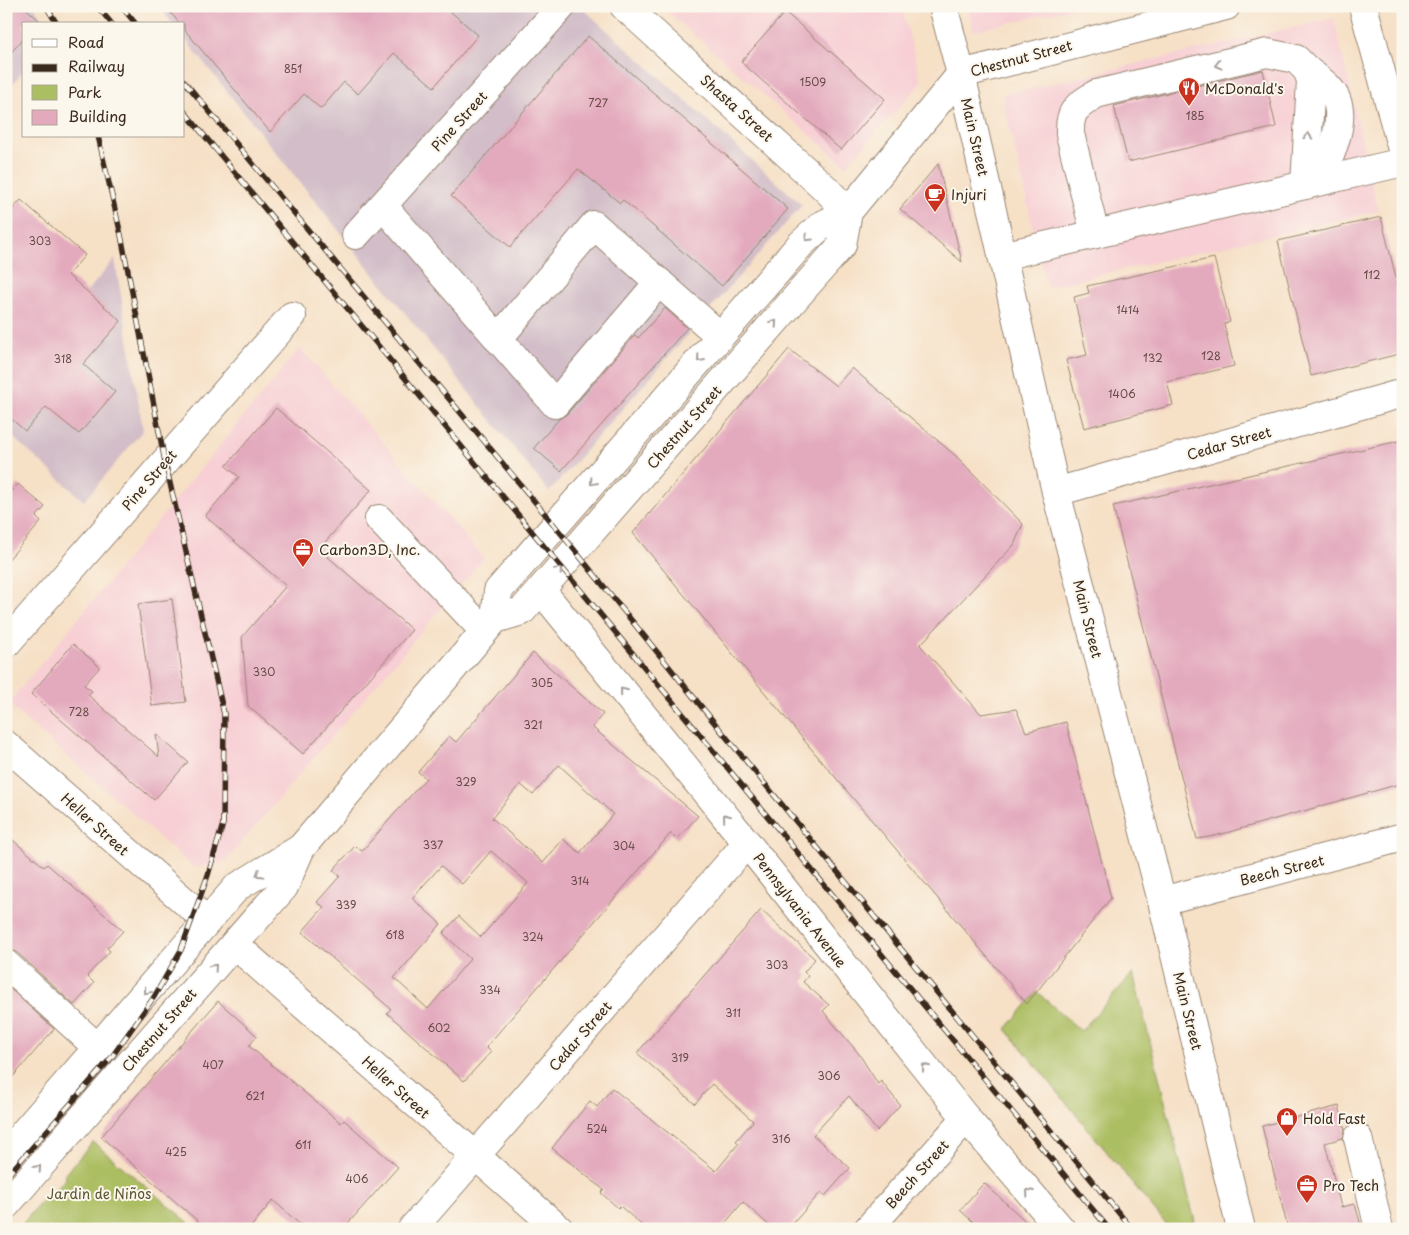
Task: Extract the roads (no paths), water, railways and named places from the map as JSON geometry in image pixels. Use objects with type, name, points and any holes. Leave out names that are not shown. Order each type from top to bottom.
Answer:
[{"type":"street","name":"Pine Street","points":[[356,235],[562,6]]},
{"type":"street","name":"Shasta Street","points":[[624,6],[826,189],[848,212]]},
{"type":"street","name":"Main Street","points":[[943,6],[961,74],[1056,492],[1162,901],[1242,1229]]},
{"type":"street","name":"Chestnut Street","points":[[490,625],[498,590],[801,244],[822,225],[848,212],[961,74],[1226,6]]},
{"type":"street","points":[[1363,6],[1403,153]]},
{"type":"street","points":[[1095,234],[1070,134],[1072,112],[1080,103],[1096,94],[1267,53],[1296,59],[1326,85],[1335,97],[1340,109],[1339,122],[1313,183]]},
{"type":"street","points":[[1002,256],[1403,162]]},
{"type":"street","points":[[383,206],[555,404],[659,282]]},
{"type":"street","name":"Chestnut Street","points":[[6,1153],[99,1049],[237,887],[300,848],[490,625],[522,611],[541,590],[842,244],[848,212]]},
{"type":"street","points":[[498,339],[594,225],[720,336]]},
{"type":"street","name":"Pine Street","points":[[6,644],[292,316]]},
{"type":"street","name":"Cedar Street","points":[[1056,492],[1403,393]]},
{"type":"street","points":[[379,519],[490,625]]},
{"type":"street","name":"Pennsylvania Avenue","points":[[541,590],[747,843],[966,1118],[1061,1229]]},
{"type":"street","name":"Heller Street","points":[[6,745],[207,921]]},
{"type":"street","name":"Beech Street","points":[[1162,901],[1403,837]]},
{"type":"street","name":"Cedar Street","points":[[412,1229],[747,843]]},
{"type":"street","name":"Chestnut Street","points":[[6,1205],[284,887],[300,848]]},
{"type":"street","name":"Heller Street","points":[[234,944],[559,1229]]},
{"type":"street","points":[[6,964],[99,1049]]},
{"type":"street","name":"Beech Street","points":[[868,1229],[966,1118]]},
{"type":"street","points":[[1358,1138],[1379,1229]]},
{"type":"railway","points":[[46,6],[56,22]]},
{"type":"railway","points":[[97,6],[110,22]]},
{"type":"railway","points":[[121,6],[134,22]]},
{"type":"railway","points":[[185,82],[555,526],[713,721],[1132,1229]]},
{"type":"railway","points":[[185,112],[1109,1229]]},
{"type":"railway","points":[[6,1177],[111,1058],[154,997],[181,950],[208,875],[223,824],[224,714],[165,462],[121,235],[98,138]]},
{"type":"place","name":"McDonald's","points":[[1189,107]]},
{"type":"place","name":"Injuri","points":[[935,213]]},
{"type":"place","name":"Carbon3D, Inc.","points":[[303,568]]},
{"type":"place","name":"Hold Fast","points":[[1287,1137]]},
{"type":"place","name":"Pro Tech","points":[[1307,1204]]},
{"type":"park label","name":"Jardin de Niños","points":[[99,1193]]}]
